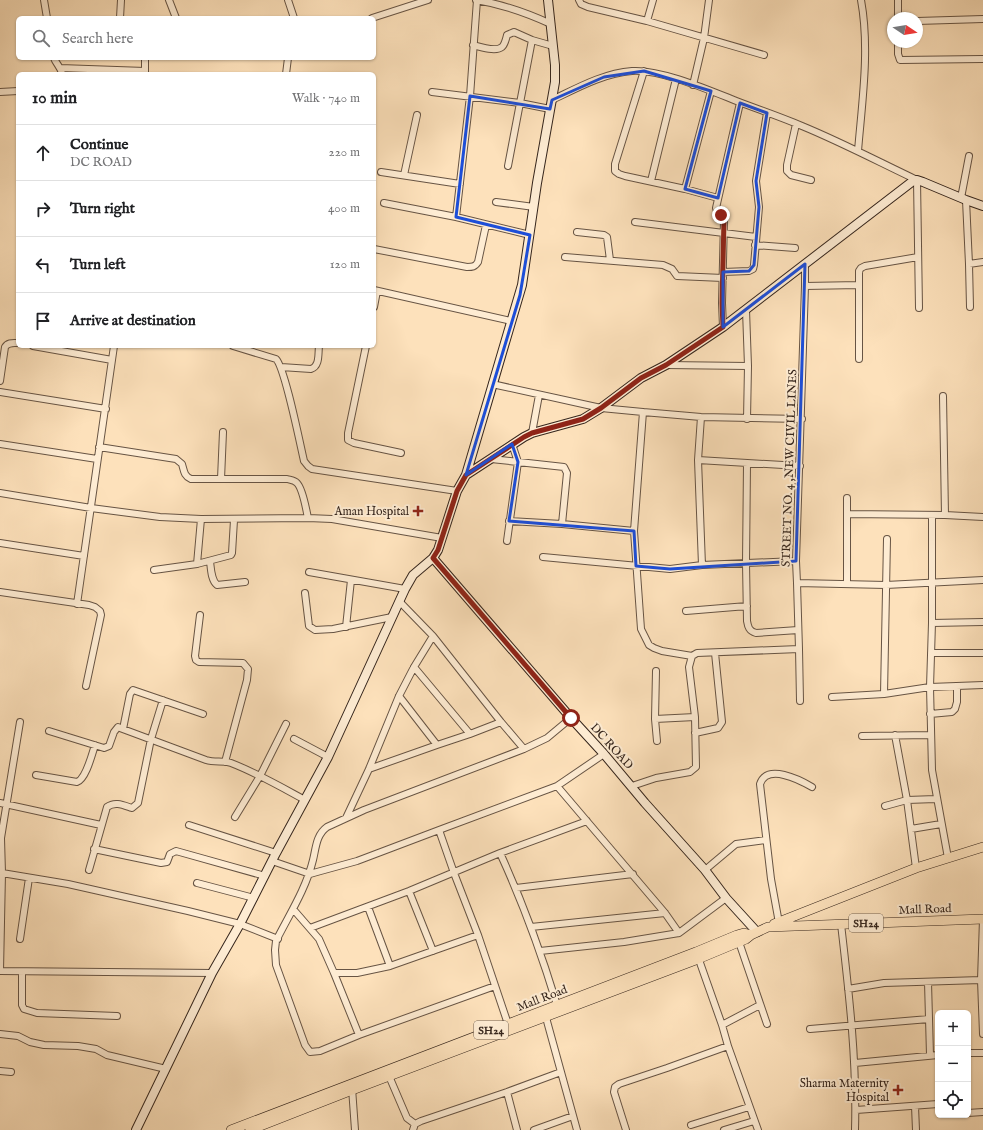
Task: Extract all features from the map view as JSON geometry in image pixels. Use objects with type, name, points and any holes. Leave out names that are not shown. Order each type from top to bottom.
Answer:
[{"type":"main road","points":[[136,1130],[212,972],[240,924],[276,853],[328,757],[405,589],[413,575],[433,558],[438,550],[457,491],[466,475],[520,294],[552,100],[555,73],[548,0]]},
{"type":"main road","points":[[466,475],[512,444],[532,433],[583,419],[601,408],[641,378],[666,365],[723,327],[911,183],[917,180],[983,206]]},
{"type":"main road","name":"DC ROAD","points":[[433,558],[705,870],[754,934]]},
{"type":"main road","points":[[768,927],[916,868],[983,847]]},
{"type":"main road","name":"Mall Road","points":[[545,1014],[557,1005],[739,942],[768,927],[983,919]]},
{"type":"main road","name":"Mall Road","points":[[231,1130],[351,1087],[697,956],[737,935],[744,933],[754,934]]},
{"type":"main road","name":"Mall Road","points":[[250,1130],[351,1087],[389,1076],[509,1027]]},
{"type":"street","points":[[44,0],[47,16]]},
{"type":"street","points":[[120,16],[121,0]]},
{"type":"street","points":[[169,0],[175,16]]},
{"type":"street","points":[[288,0],[293,16]]},
{"type":"street","points":[[376,17],[428,0]]},
{"type":"street","points":[[456,217],[470,96],[476,0],[539,18],[551,24]]},
{"type":"street","points":[[507,8],[508,0]]},
{"type":"street","points":[[580,0],[581,4],[588,7],[647,21],[764,55]]},
{"type":"street","points":[[647,21],[653,0]]},
{"type":"street","points":[[693,85],[704,38],[709,0]]},
{"type":"street","points":[[858,151],[865,57],[863,13],[860,0]]},
{"type":"street","points":[[898,0],[898,12]]},
{"type":"street","points":[[923,21],[983,18]]},
{"type":"street","points":[[473,45],[496,49],[500,48],[503,46],[507,35],[514,32],[532,40],[553,46]]},
{"type":"street","points":[[508,166],[532,40]]},
{"type":"street","points":[[898,48],[900,60],[983,58]]},
{"type":"street","points":[[54,60],[61,71],[145,72],[145,60]]},
{"type":"street","points":[[286,72],[288,60]]},
{"type":"street","points":[[552,100],[604,77],[623,72],[644,71],[711,90],[858,151],[917,180],[919,308]]},
{"type":"street","points":[[644,71],[615,164],[615,171],[624,176],[651,181],[718,198]]},
{"type":"street","points":[[651,181],[676,79]]},
{"type":"street","points":[[685,189],[711,90]]},
{"type":"street","points":[[0,92],[16,91]]},
{"type":"street","points":[[432,92],[470,96],[550,109]]},
{"type":"street","points":[[723,327],[724,218],[718,214],[717,211],[718,198],[740,103]]},
{"type":"street","points":[[565,257],[663,264],[669,267],[677,276],[680,277],[723,275],[751,271],[754,265],[759,200],[756,191],[756,181],[767,113]]},
{"type":"street","points":[[404,175],[417,115]]},
{"type":"street","points":[[796,124],[787,171],[791,175],[811,180]]},
{"type":"street","points":[[969,156],[963,199],[969,264],[970,307]]},
{"type":"street","points":[[381,172],[460,184]]},
{"type":"street","points":[[496,202],[534,207]]},
{"type":"street","points":[[384,203],[456,217],[530,235]]},
{"type":"street","points":[[635,222],[756,237]]},
{"type":"street","points":[[376,249],[473,267],[476,266],[478,262],[486,225]]},
{"type":"street","points":[[577,232],[604,235],[607,237],[610,260]]},
{"type":"street","points":[[755,245],[796,248]]},
{"type":"street","points":[[859,359],[859,271],[861,268],[918,257]]},
{"type":"street","points":[[969,264],[983,262]]},
{"type":"street","name":"STREET NO. 4 ,NEW CIVIL LINES","points":[[805,264],[802,419],[796,561],[797,583],[886,585],[983,580]]},
{"type":"street","points":[[805,286],[859,285]]},
{"type":"street","points":[[376,291],[511,321]]},
{"type":"street","points":[[746,310],[748,366],[747,419]]},
{"type":"street","points":[[0,381],[7,344],[11,342],[16,343]]},
{"type":"street","points":[[44,348],[112,360]]},
{"type":"street","points":[[77,604],[114,348]]},
{"type":"street","points":[[240,348],[276,359],[279,362],[304,461],[312,469],[317,471],[457,491]]},
{"type":"street","points":[[281,367],[314,368],[317,365],[319,348]]},
{"type":"street","points":[[366,348],[348,433],[348,440],[354,443],[401,453]]},
{"type":"street","points":[[666,365],[748,366]]},
{"type":"street","points":[[492,384],[601,408],[701,417],[802,419]]},
{"type":"street","points":[[0,392],[106,409]]},
{"type":"street","points":[[532,433],[539,395]]},
{"type":"street","points":[[943,396],[945,515]]},
{"type":"street","points":[[643,412],[634,531],[641,629],[649,645],[662,651],[692,656],[697,653],[799,649]]},
{"type":"street","points":[[701,417],[698,460],[702,565]]},
{"type":"street","points":[[221,479],[223,432]]},
{"type":"street","points":[[0,444],[97,459]]},
{"type":"street","points":[[507,541],[518,462],[512,444]]},
{"type":"street","points":[[99,447],[176,459],[182,464],[184,474],[191,479],[293,480],[297,483],[300,490],[308,518]]},
{"type":"street","points":[[491,459],[564,467],[566,470],[562,524]]},
{"type":"street","points":[[698,460],[800,466]]},
{"type":"street","points":[[747,464],[746,563],[748,626],[750,631],[756,632],[798,630]]},
{"type":"street","points":[[0,493],[91,508],[160,517],[234,520],[308,518],[342,520],[442,538]]},
{"type":"street","points":[[847,498],[847,584]]},
{"type":"street","points":[[847,514],[983,517]]},
{"type":"street","points":[[932,516],[930,735],[932,770],[936,799],[948,858]]},
{"type":"street","points":[[197,564],[201,519]]},
{"type":"street","points":[[154,570],[197,564],[227,557],[232,553],[234,520]]},
{"type":"street","points":[[509,521],[562,524],[634,531]]},
{"type":"street","points":[[884,694],[887,539]]},
{"type":"street","points":[[0,543],[84,556]]},
{"type":"street","points":[[542,557],[670,569],[702,565],[796,561]]},
{"type":"street","points":[[210,561],[213,581],[215,584],[222,585],[245,582]]},
{"type":"street","points":[[309,572],[405,589]]},
{"type":"street","points":[[346,627],[351,580]]},
{"type":"street","points":[[797,583],[800,701]]},
{"type":"street","points":[[0,592],[95,607],[100,611],[101,615],[86,686]]},
{"type":"street","points":[[305,594],[307,617],[311,628],[318,630],[346,627],[392,617]]},
{"type":"street","points":[[399,601],[433,636],[501,722],[524,748]]},
{"type":"street","points":[[686,611],[747,606]]},
{"type":"street","points":[[200,615],[195,656],[196,660],[199,662],[243,663],[248,668],[247,680],[225,762]]},
{"type":"street","points":[[932,623],[983,622]]},
{"type":"street","points":[[346,818],[400,696],[414,667],[433,636]]},
{"type":"street","points":[[695,733],[718,728],[722,722],[716,653]]},
{"type":"street","points":[[931,653],[983,653]]},
{"type":"street","points":[[632,786],[656,778],[690,772],[693,770],[696,763],[695,717],[689,667],[692,656]]},
{"type":"street","points":[[414,667],[470,734]]},
{"type":"street","points":[[656,671],[655,719],[657,741]]},
{"type":"street","points":[[832,697],[884,694],[930,687],[983,685]]},
{"type":"street","points":[[930,714],[952,712],[955,710],[957,702],[957,686]]},
{"type":"street","points":[[123,729],[130,694],[133,690],[203,714]]},
{"type":"street","points":[[400,696],[437,745]]},
{"type":"street","points":[[89,870],[107,807],[117,804],[132,808],[137,805],[151,739],[164,700]]},
{"type":"street","points":[[655,719],[695,717]]},
{"type":"street","points":[[495,986],[314,1052],[308,1050],[276,965],[275,950],[278,939],[310,874],[320,834],[327,827],[346,818],[547,738],[571,718]]},
{"type":"street","points":[[20,722],[3,804],[0,838],[2,873],[0,971],[212,972]]},
{"type":"street","points":[[369,769],[501,722]]},
{"type":"street","points":[[235,817],[260,776],[286,724]]},
{"type":"street","points":[[49,731],[104,748],[107,747],[115,729],[123,729],[214,763],[225,762],[260,776],[305,800]]},
{"type":"street","points":[[895,735],[907,800],[916,868]]},
{"type":"street","points":[[862,736],[930,735]]},
{"type":"street","points":[[294,739],[328,757]]},
{"type":"street","points":[[36,775],[77,782],[80,781],[84,776],[95,745]]},
{"type":"street","points":[[272,861],[310,874],[342,866],[557,786],[604,754]]},
{"type":"street","points":[[779,923],[771,880],[760,784],[764,776],[768,774],[795,778],[812,787]]},
{"type":"street","points":[[557,786],[633,874],[665,913],[679,933]]},
{"type":"street","points":[[885,806],[907,800],[936,799]]},
{"type":"street","points":[[3,804],[101,825]]},
{"type":"street","points":[[310,928],[454,873],[500,852],[587,820]]},
{"type":"street","points":[[911,829],[941,824]]},
{"type":"street","points":[[189,825],[276,853]]},
{"type":"street","points":[[439,830],[478,935],[509,1027]]},
{"type":"street","points":[[705,870],[736,844],[766,840]]},
{"type":"street","points":[[94,849],[160,863],[166,862],[170,854],[176,851],[265,876]]},
{"type":"street","points":[[500,852],[516,888],[540,951],[557,1005]]},
{"type":"street","points":[[2,873],[76,886],[188,911],[240,924],[278,939]]},
{"type":"street","points":[[516,888],[633,874]]},
{"type":"street","points":[[20,939],[29,878]]},
{"type":"street","points":[[197,883],[254,898]]},
{"type":"street","points":[[409,891],[433,951]]},
{"type":"street","points":[[540,951],[624,942],[679,933],[726,898]]},
{"type":"street","points":[[368,907],[390,966]]},
{"type":"street","points":[[293,909],[319,939],[358,1035]]},
{"type":"street","points":[[531,927],[665,913]]},
{"type":"street","points":[[983,919],[981,980],[983,1034]]},
{"type":"street","points":[[841,924],[855,1063],[855,1130]]},
{"type":"street","points":[[334,973],[357,973],[390,966],[478,935]]},
{"type":"street","points":[[739,942],[767,1024]]},
{"type":"street","points":[[697,956],[758,1130]]},
{"type":"street","points":[[22,972],[22,1005],[24,1009],[37,1013],[117,1016]]},
{"type":"street","points":[[848,989],[884,984],[981,980]]},
{"type":"street","points":[[928,982],[930,1055]]},
{"type":"street","points":[[722,1025],[760,1005]]},
{"type":"street","points":[[545,1014],[577,1130]]},
{"type":"street","points":[[810,1029],[929,1019]]},
{"type":"street","points":[[0,1034],[18,1036],[30,1042],[44,1045],[78,1046],[96,1049],[107,1055],[166,1068]]},
{"type":"street","points":[[626,1130],[614,1092],[615,1087],[619,1084],[728,1046]]},
{"type":"street","points":[[971,1053],[983,1053]]},
{"type":"street","points":[[855,1063],[935,1055]]},
{"type":"street","points":[[0,1071],[11,1072]]},
{"type":"street","points":[[389,1076],[407,1118],[414,1127],[421,1121],[561,1072]]},
{"type":"street","points":[[351,1087],[355,1130]]},
{"type":"street","points":[[507,1092],[517,1130]]},
{"type":"street","points":[[856,1110],[935,1104]]},
{"type":"street","points":[[915,1106],[916,1130]]},
{"type":"street","points":[[691,1125],[749,1107]]},
{"type":"street","points":[[971,1113],[983,1112]]},
{"type":"street","points":[[534,1130],[573,1116]]},
{"type":"street","points":[[724,1130],[754,1121]]},
{"type":"highlighted area","points":[[644,71],[711,91],[685,189],[718,198],[740,103],[767,113],[756,181],[759,207],[754,265],[749,271],[723,272],[723,327],[805,264],[796,561],[670,569],[636,566],[634,531],[509,521],[518,462],[512,444],[466,475],[520,295],[530,235],[456,217],[470,96],[550,109],[552,100],[604,77]]},
{"type":"place","name":"Aman Hospital","points":[[418,511]]},
{"type":"place","name":"Sharma Maternity Hospital","points":[[898,1090]]},
{"type":"route","points":[[571,718],[433,558],[438,550],[457,491],[466,475],[512,444],[532,433],[573,423],[583,419],[601,408],[641,378],[666,365],[723,327],[722,303],[724,218],[721,215]]}]
